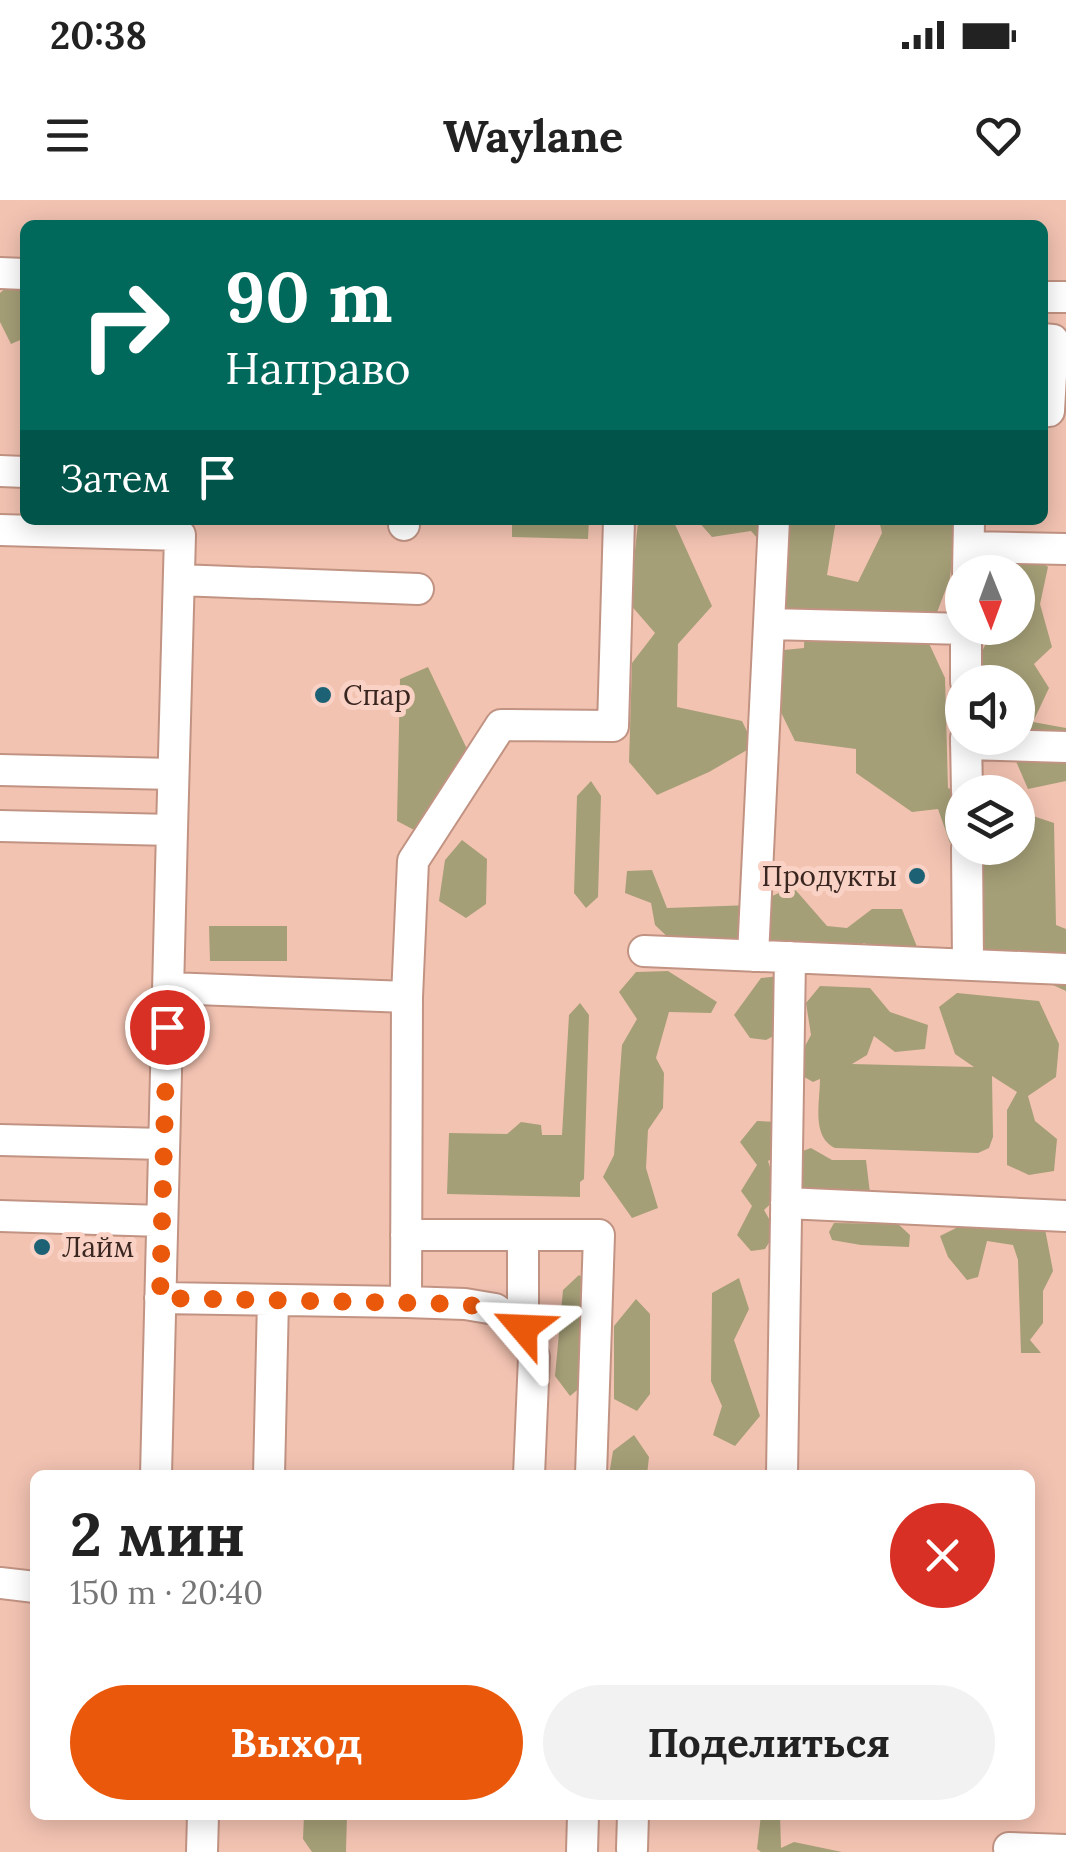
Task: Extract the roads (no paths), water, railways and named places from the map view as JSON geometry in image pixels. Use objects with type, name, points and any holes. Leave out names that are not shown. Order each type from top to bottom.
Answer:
[{"type":"street","points":[[1048,340],[1053,340],[1048,411]]},
{"type":"street","points":[[406,1302],[407,998],[413,861],[501,725],[613,726],[620,525]]},
{"type":"street","points":[[754,956],[774,525]]},
{"type":"street","points":[[0,530],[177,528],[179,580],[156,1470]]},
{"type":"street","points":[[969,546],[1066,549]]},
{"type":"street","points":[[179,580],[418,589]]},
{"type":"street","points":[[769,624],[945,628]]},
{"type":"street","points":[[1035,746],[1066,748]]},
{"type":"street","points":[[0,770],[173,774]]},
{"type":"street","points":[[0,826],[172,830]]},
{"type":"street","points":[[967,865],[968,963]]},
{"type":"street","points":[[644,952],[1066,969]]},
{"type":"street","points":[[782,1470],[790,958]]},
{"type":"street","points":[[168,988],[407,998]]},
{"type":"street","points":[[0,1140],[164,1144]]},
{"type":"street","points":[[786,1204],[1066,1216]]},
{"type":"street","points":[[0,1216],[162,1220]]},
{"type":"street","points":[[406,1235],[599,1235],[591,1470]]},
{"type":"street","points":[[522,1235],[523,1328],[534,1357],[529,1470]]},
{"type":"street","points":[[160,1298],[465,1304],[495,1310],[523,1328]]},
{"type":"street","points":[[269,1470],[274,1300]]},
{"type":"street","points":[[0,1583],[30,1586]]},
{"type":"street","points":[[202,1852],[203,1820]]},
{"type":"street","points":[[582,1852],[583,1820]]},
{"type":"street","points":[[632,1849],[633,1820]]},
{"type":"street","points":[[1009,1848],[1066,1850]]},
{"type":"place","name":"Спар","points":[[323,695]]},
{"type":"place","name":"Продукты","points":[[917,876]]},
{"type":"place","name":"Лайм","points":[[42,1247]]}]
